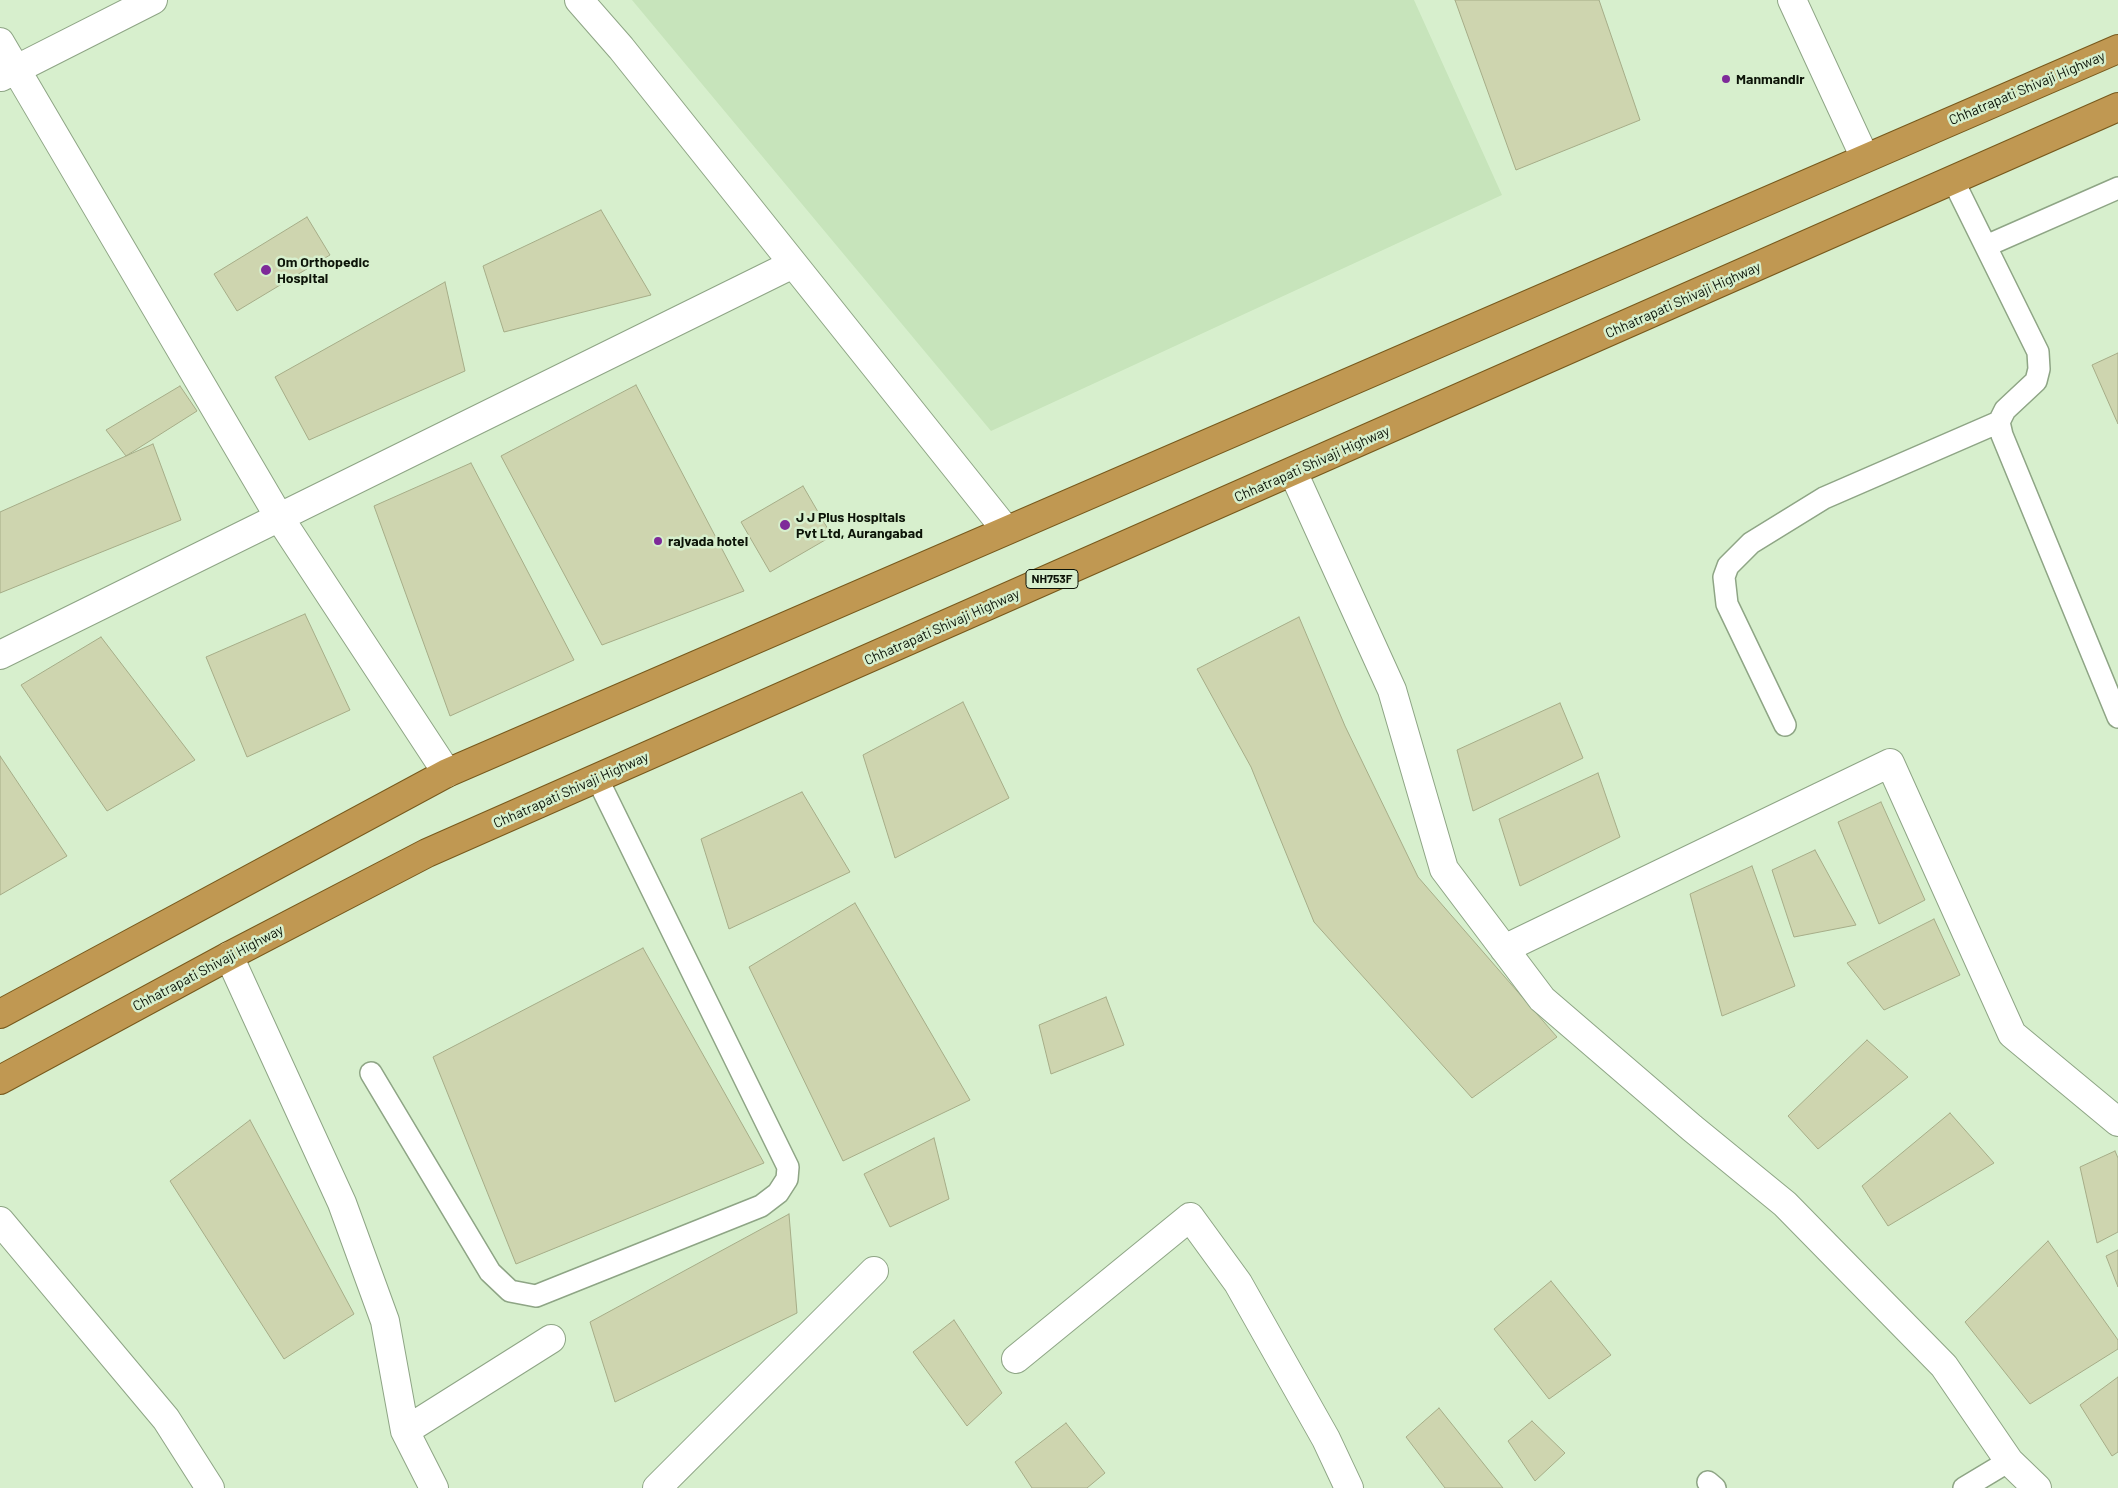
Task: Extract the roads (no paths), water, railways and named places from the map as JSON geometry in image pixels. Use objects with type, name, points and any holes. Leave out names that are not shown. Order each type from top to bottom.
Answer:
[{"type":"highway","name":"Chhatrapati Shivaji Highway","points":[[0,1014],[447,773],[2118,49]]},
{"type":"highway","name":"Chhatrapati Shivaji Highway","points":[[0,1080],[229,956],[427,853],[2118,108]]},
{"type":"street","points":[[9,74],[153,0]]},
{"type":"street","points":[[579,0],[627,56],[1006,530]]},
{"type":"street","points":[[1792,0],[1865,158]]},
{"type":"street","points":[[0,42],[9,74],[279,517],[447,773]]},
{"type":"street","points":[[0,655],[793,264]]},
{"type":"street","points":[[1293,472],[1392,690],[1444,869],[1542,999],[1692,1128],[1785,1204],[1944,1366],[2008,1460],[2038,1488]]},
{"type":"street","points":[[1504,949],[1890,763],[2012,1034],[2118,1122]]},
{"type":"street","points":[[229,956],[342,1203],[385,1322],[405,1431],[434,1488]]},
{"type":"street","points":[[1016,1359],[1190,1217],[1238,1283],[1326,1439],[1349,1488]]},
{"type":"street","points":[[0,1221],[166,1419],[210,1488]]},
{"type":"street","points":[[657,1488],[874,1271]]},
{"type":"street","points":[[405,1431],[550,1339]]},
{"type":"lane","points":[[1954,180],[2038,352],[2039,368],[2036,381],[2005,410],[2000,422],[2002,435],[2118,717]]},
{"type":"lane","points":[[1986,246],[2118,188]]},
{"type":"lane","points":[[1785,725],[1727,604],[1724,577],[1728,566],[1751,543],[1824,498],[2000,422]]},
{"type":"lane","points":[[371,1073],[490,1272],[510,1291],[536,1296],[761,1206],[778,1193],[787,1179],[788,1167],[597,778]]},
{"type":"lane","points":[[1964,1488],[2008,1460]]},
{"type":"place","name":"Manmandir","points":[[1726,79]]},
{"type":"place","name":"Om Orthopedic Hospital","points":[[266,270]]},
{"type":"place","name":"J J Plus Hospitals Pvt Ltd, Aurangabad","points":[[785,525]]},
{"type":"place","name":"rajvada hotel","points":[[658,541]]}]
